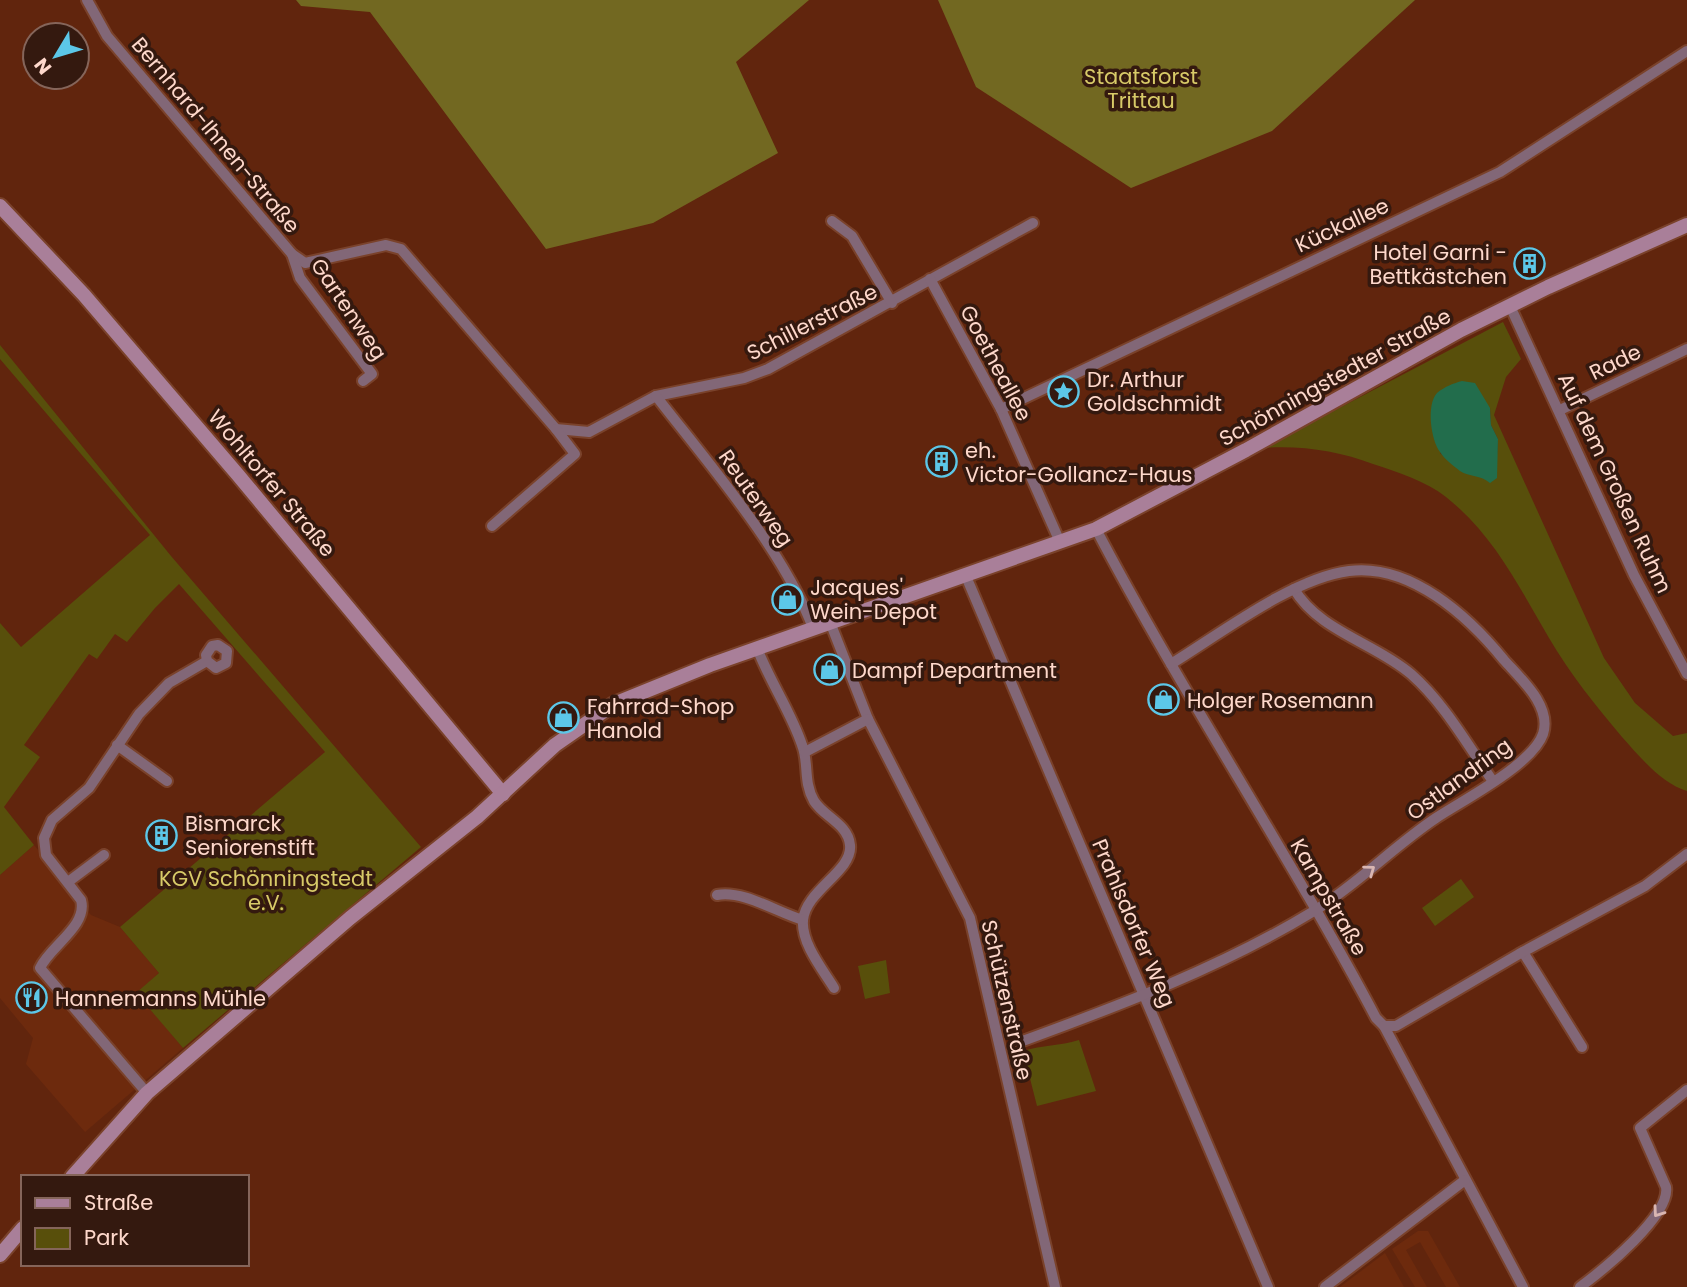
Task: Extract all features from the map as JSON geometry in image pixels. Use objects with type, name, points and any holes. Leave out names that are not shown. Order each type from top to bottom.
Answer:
[{"type":"main road","name":"Wohltorfer Straße","points":[[0,206],[84,295],[229,464],[503,794]]},
{"type":"main road","name":"Schönningstedter Straße","points":[[74,1175],[147,1093],[350,918],[424,862],[555,746],[614,704],[757,648],[1096,529],[1510,306],[1687,225]]},
{"type":"main road","points":[[0,1255],[21,1230]]},
{"type":"street","name":"Bernhard-Ihnen-Straße","points":[[87,0],[107,36],[292,254],[305,262],[386,246],[401,249],[556,429]]},
{"type":"street","name":"Kückallee","points":[[1001,409],[1500,172],[1687,51]]},
{"type":"street","points":[[832,221],[852,236],[892,303]]},
{"type":"street","name":"Schillerstraße","points":[[556,429],[589,432],[656,396],[744,378],[768,369],[1033,223]]},
{"type":"street","name":"Gartenweg","points":[[292,254],[300,278],[372,374],[363,381]]},
{"type":"street","name":"Goetheallee","points":[[930,279],[1001,409],[1060,542]]},
{"type":"street","name":"Auf dem Großen Ruhm","points":[[1510,306],[1634,575],[1687,674]]},
{"type":"street","name":"Rade","points":[[1560,410],[1687,349]]},
{"type":"street","name":"Reuterweg","points":[[656,396],[733,496],[796,588],[813,628]]},
{"type":"street","points":[[492,526],[575,454],[556,429]]},
{"type":"street","name":"Kampstraße","points":[[1096,529],[1376,1018],[1384,1026],[1523,1287]]},
{"type":"street","name":"Ostlandring","points":[[1020,1042],[1145,997],[1315,910],[1381,863],[1427,824],[1534,748],[1542,736],[1545,719],[1538,702],[1524,683],[1462,614],[1435,594],[1389,574],[1351,570],[1294,589],[1171,664]]},
{"type":"street","name":"Prahlsdorfer Weg","points":[[965,574],[1268,1287]]},
{"type":"street","points":[[1294,589],[1314,613],[1410,673],[1430,693],[1492,780]]},
{"type":"street","name":"Schützenstraße","points":[[830,622],[868,719],[970,918],[1055,1287]]},
{"type":"street","points":[[757,648],[771,684],[805,752],[807,788],[816,804],[848,835],[851,847],[842,867],[815,893],[803,920],[810,948],[834,988]]},
{"type":"street","points":[[147,1093],[40,968],[50,951],[77,923],[83,907],[82,900],[46,855],[44,838],[52,820],[89,788],[139,714],[169,683],[206,661]]},
{"type":"street","points":[[805,752],[868,719]]},
{"type":"street","points":[[117,745],[167,780]]},
{"type":"street","points":[[68,882],[104,855]]},
{"type":"street","points":[[1384,1026],[1396,1026],[1523,952],[1645,886],[1687,855]]},
{"type":"street","points":[[717,895],[732,892],[775,912],[803,920]]},
{"type":"street","points":[[1523,952],[1582,1047]]},
{"type":"street","points":[[1580,1287],[1641,1232],[1663,1206],[1668,1195],[1640,1128],[1687,1090]]},
{"type":"street","points":[[1325,1287],[1465,1180]]},
{"type":"shaded area","points":[[1462,381],[1475,383],[1490,408],[1491,425],[1498,439],[1497,478],[1490,483],[1460,471],[1442,455],[1434,439],[1431,414],[1434,398],[1443,389]]},
{"type":"shaded area","points":[[34,845],[91,915],[120,927],[159,973],[137,993],[183,1048],[85,1132],[26,1064],[33,1038],[0,998],[0,875]]},
{"type":"shaded area","points":[[1418,1231],[1428,1231],[1460,1287],[1446,1287],[1420,1242],[1406,1250],[1427,1287],[1415,1287],[1392,1249]]},
{"type":"shaded area","points":[[1385,1253],[1404,1287],[1340,1287]]},
{"type":"green space","points":[[296,0],[809,0],[736,62],[778,153],[653,223],[546,249],[370,12],[301,6]]},
{"type":"green space","name":"Staatsforst Trittau","points":[[938,0],[1415,0],[1272,131],[1131,188],[976,87]]},
{"type":"green space","points":[[1503,322],[1521,359],[1506,377],[1494,415],[1604,658],[1635,703],[1673,736],[1687,733],[1687,791],[1669,782],[1652,768],[1603,714],[1566,664],[1492,545],[1446,497],[1411,477],[1360,459],[1305,448],[1263,448]],"holes":[[[1490,408],[1491,425],[1498,439],[1496,473],[1473,475],[1440,453]]]},
{"type":"green space","name":"KGV Schönningstedt e.V.","points":[[0,345],[171,556],[421,847],[183,1048],[136,993],[159,973],[120,927],[325,752],[179,584],[127,642],[115,634],[97,659],[89,654],[24,745],[40,757],[4,807],[34,845],[0,875],[0,623],[21,647],[150,535],[0,359]]},
{"type":"green space","points":[[1461,879],[1474,897],[1435,926],[1422,908]]},
{"type":"green space","points":[[886,960],[890,993],[865,999],[858,966]]},
{"type":"green space","points":[[1079,1040],[1096,1091],[1037,1106],[1023,1051]]},
{"type":"place","name":"Hotel Garni - Bettkästchen","points":[[1530,264]]},
{"type":"place","name":"Dr. Arthur Goldschmidt","points":[[1064,391]]},
{"type":"place","name":"eh. Victor-Gollancz-Haus","points":[[942,462]]},
{"type":"place","name":"Jacques' Wein-Depot","points":[[787,599]]},
{"type":"place","name":"Dampf Department","points":[[829,670]]},
{"type":"place","name":"Holger Rosemann","points":[[1164,700]]},
{"type":"place","name":"Fahrrad-Shop Hanold","points":[[564,718]]},
{"type":"place","name":"Bismarck Seniorenstift","points":[[162,835]]},
{"type":"place","name":"Hannemanns Mühle","points":[[32,998]]}]
